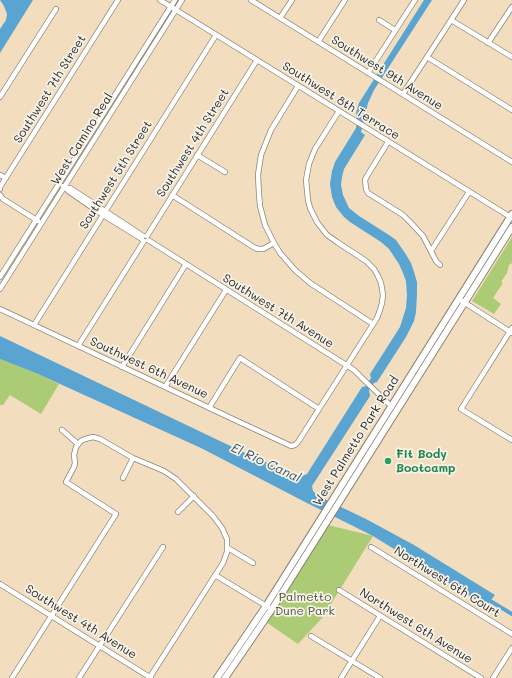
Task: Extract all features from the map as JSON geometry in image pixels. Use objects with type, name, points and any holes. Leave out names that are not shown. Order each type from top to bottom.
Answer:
[{"type":"main road","name":"West Palmetto Park Road","points":[[225,678],[272,609],[383,433],[511,216]]},
{"type":"main road","name":"West Palmetto Park Road","points":[[217,678],[266,606],[392,406],[512,227]]},
{"type":"main road","points":[[383,433],[384,426],[394,410],[392,406]]},
{"type":"main road","points":[[366,460],[365,454],[374,440],[374,435]]},
{"type":"street","name":"Southwest 7th Street","points":[[0,189],[118,0]]},
{"type":"street","name":"Southwest 8th Terrace","points":[[160,0],[469,192],[511,216]]},
{"type":"street","name":"West Camino Real","points":[[0,290],[42,224],[118,91],[175,0]]},
{"type":"street","name":"West Camino Real","points":[[0,277],[36,220],[63,186],[182,0]]},
{"type":"street","name":"Southwest 9th Avenue","points":[[251,0],[368,73],[511,159]]},
{"type":"street","points":[[280,18],[292,0]]},
{"type":"street","points":[[318,42],[345,0]]},
{"type":"street","points":[[368,73],[415,0]]},
{"type":"street","points":[[403,94],[464,0]]},
{"type":"street","points":[[488,43],[512,7]]},
{"type":"street","points":[[0,97],[56,9]]},
{"type":"street","points":[[379,20],[395,30]]},
{"type":"street","points":[[451,20],[512,57]]},
{"type":"street","name":"Southwest 5th Street","points":[[34,325],[216,35]]},
{"type":"street","points":[[427,57],[512,110]]},
{"type":"street","name":"Southwest 4th Street","points":[[78,346],[257,60]]},
{"type":"street","points":[[298,86],[271,130],[263,148],[259,167],[258,183],[260,206],[265,225],[274,243],[287,262],[301,276],[373,324]]},
{"type":"street","points":[[118,91],[123,94]]},
{"type":"street","points":[[209,408],[240,358],[319,409],[379,314],[383,299],[378,276],[374,269],[322,229],[313,215],[308,200],[306,180],[309,164],[315,149],[338,111]]},
{"type":"street","points":[[388,142],[365,180],[366,189],[368,193],[385,203],[411,223],[423,236],[436,261],[440,265]]},
{"type":"street","points":[[198,155],[225,172]]},
{"type":"street","points":[[0,175],[6,178]]},
{"type":"street","name":"Southwest 7th Avenue","points":[[63,186],[68,191],[145,238],[346,366],[362,378],[392,406]]},
{"type":"street","points":[[431,251],[469,192]]},
{"type":"street","points":[[0,195],[3,199],[42,224]]},
{"type":"street","points":[[172,195],[255,248],[263,249],[274,243]]},
{"type":"street","points":[[122,367],[186,264]]},
{"type":"street","points":[[165,387],[226,290]]},
{"type":"street","points":[[461,301],[511,331],[461,409],[512,440]]},
{"type":"street","name":"Southwest 6th Avenue","points":[[0,309],[291,446],[298,442],[319,409]]},
{"type":"street","points":[[62,430],[78,444]]},
{"type":"street","points":[[12,678],[116,514],[66,482],[74,467],[75,451],[78,444],[85,439],[92,437],[133,458],[170,474],[208,510],[222,528],[227,540],[228,548],[225,559],[151,678]]},
{"type":"street","points":[[123,478],[133,458]]},
{"type":"street","points":[[178,512],[194,496]]},
{"type":"street","points":[[79,678],[163,547]]},
{"type":"street","name":"Northwest 6th Court","points":[[370,547],[512,634]]},
{"type":"street","points":[[228,548],[253,563]]},
{"type":"street","points":[[215,575],[272,609]]},
{"type":"street","name":"Southwest 4th Avenue","points":[[0,585],[151,678]]},
{"type":"street","name":"Northwest 6th Avenue","points":[[339,590],[482,678]]},
{"type":"street","points":[[341,678],[380,616]]},
{"type":"street","points":[[311,636],[380,678]]},
{"type":"street","points":[[493,678],[512,648]]},
{"type":"green space","points":[[512,237],[512,263],[509,265],[507,273],[501,282],[503,283],[493,298],[501,304],[494,314],[472,301]]},
{"type":"green space","points":[[0,359],[59,384],[41,414],[10,395],[3,405],[0,405]]},
{"type":"green space","name":"Palmetto Dune Park","points":[[328,525],[373,536],[323,617],[298,644],[266,622]]},
{"type":"water","points":[[0,0],[33,0],[0,53],[0,29],[6,20],[7,14]]},
{"type":"water","points":[[424,0],[432,0],[374,90],[368,103],[361,132],[365,135],[344,169],[341,185],[343,195],[349,208],[396,240],[411,263],[417,282],[416,312],[414,321],[406,337],[377,382],[374,383],[369,390],[370,396],[312,486],[313,491],[318,496],[366,519],[414,545],[495,595],[486,606],[373,536],[201,448],[38,374],[0,359],[0,336],[296,476],[307,474],[362,387],[366,386],[371,378],[370,374],[400,327],[406,308],[406,281],[399,264],[389,249],[381,242],[344,217],[336,207],[332,197],[330,184],[335,162],[356,128],[356,113],[359,103]]},
{"type":"waterway","name":"El Rio Canal","points":[[487,599],[512,614]]},
{"type":"place","name":"Fit Body Bootcamp","points":[[388,461]]}]
